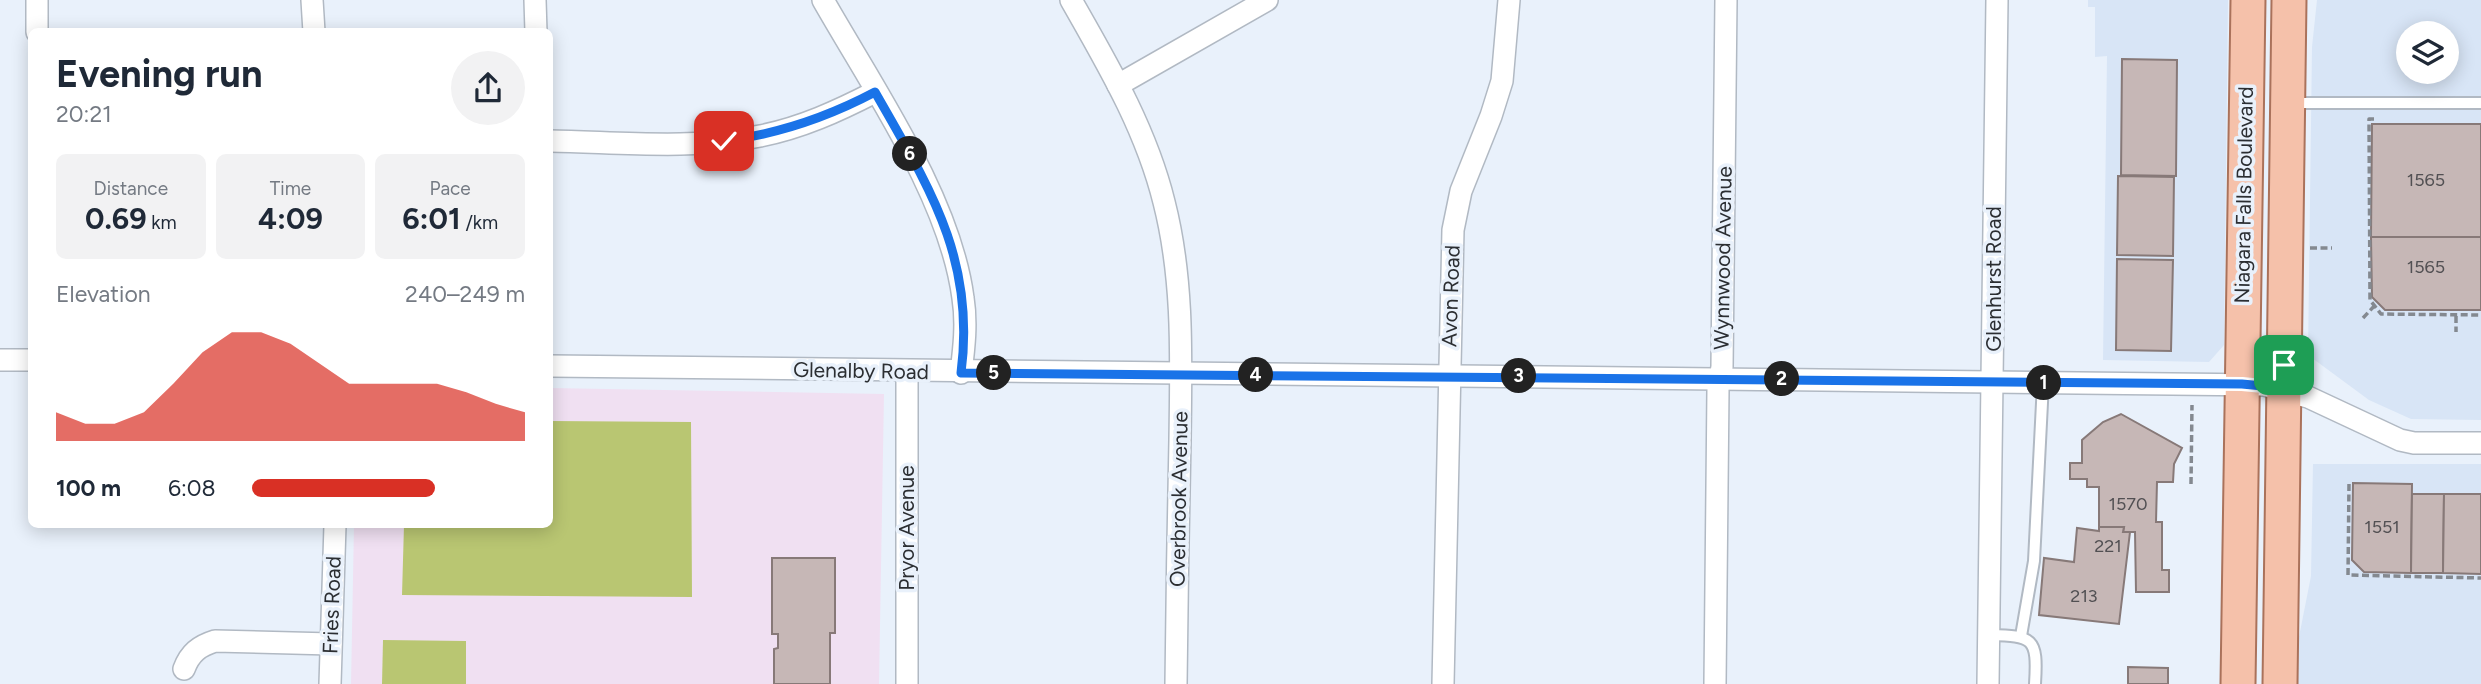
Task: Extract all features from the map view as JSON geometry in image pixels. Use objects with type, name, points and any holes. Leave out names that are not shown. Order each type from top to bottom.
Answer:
[{"type":"main road","name":"Niagara Falls Boulevard","points":[[2248,0],[2263,386],[2280,684]]},
{"type":"main road","name":"Niagara Falls Boulevard","points":[[2238,684],[2287,103],[2289,0]]},
{"type":"street","points":[[37,0],[37,28]]},
{"type":"street","points":[[312,0],[314,28]]},
{"type":"street","points":[[535,0],[536,28]]},
{"type":"street","points":[[823,0],[920,172],[939,212],[953,253],[965,309],[961,373]]},
{"type":"street","name":"Overbrook Avenue","points":[[1071,0],[1118,85],[1147,149],[1171,234],[1180,305],[1181,374],[1176,684]]},
{"type":"street","points":[[1118,85],[1267,0]]},
{"type":"street","name":"Avon Road","points":[[1443,684],[1453,229],[1461,191],[1502,81],[1509,0]]},
{"type":"street","name":"Wynnwood Avenue","points":[[1715,684],[1726,0]]},
{"type":"street","name":"Glenhurst Road","points":[[1988,684],[1997,0]]},
{"type":"street","points":[[553,141],[699,143],[760,136],[808,123],[875,92]]},
{"type":"street","points":[[0,360],[28,360]]},
{"type":"street","name":"Glenalby Road","points":[[553,366],[961,373],[1449,375],[2263,386]]},
{"type":"street","name":"Pryor Avenue","points":[[907,372],[907,684]]},
{"type":"street","points":[[2263,386],[2308,397],[2400,440],[2414,443],[2481,443]]},
{"type":"street","name":"Fries Road","points":[[330,684],[335,528]]},
{"type":"street","points":[[184,669],[191,654],[203,645],[215,641],[331,644]]},
{"type":"lane","points":[[2287,103],[2481,103]]},
{"type":"lane","points":[[2021,636],[2034,561],[2043,383]]},
{"type":"lane","points":[[1989,635],[2021,636],[2032,643],[2035,684]]},
{"type":"path","points":[[2370,119],[2370,300],[2381,314],[2481,315]]},
{"type":"path","points":[[2308,248],[2332,248]]},
{"type":"path","points":[[2363,318],[2376,305]]},
{"type":"path","points":[[2456,316],[2456,332]]},
{"type":"path","points":[[2191,484],[2192,405]]},
{"type":"path","points":[[2349,484],[2348,575],[2481,578]]},
{"type":"shaded area","points":[[2088,0],[2228,0],[2224,345],[2209,362],[2103,360],[2107,56],[2095,57],[2095,7],[2088,7]]},
{"type":"shaded area","points":[[2317,0],[2481,0],[2481,420],[2411,419],[2369,400],[2308,355],[2312,47]]},
{"type":"shaded area","points":[[553,388],[884,394],[879,684],[351,684],[354,528],[553,528]]},
{"type":"shaded area","points":[[2313,464],[2481,464],[2481,684],[2298,684],[2298,642],[2311,576]]},
{"type":"green space","points":[[553,421],[691,422],[692,597],[402,595],[404,528],[553,528]]},
{"type":"green space","points":[[383,640],[466,641],[466,684],[382,684]]},
{"type":"building","points":[[2122,59],[2177,60],[2176,176],[2121,175]]},
{"type":"building","points":[[2372,124],[2481,124],[2481,237],[2371,237]]},
{"type":"building","points":[[2118,176],[2174,177],[2173,256],[2117,255]]},
{"type":"building","points":[[2371,237],[2481,237],[2481,310],[2385,310],[2372,297]]},
{"type":"building","points":[[2117,259],[2173,260],[2171,351],[2116,350]]},
{"type":"building","points":[[2121,414],[2182,448],[2174,464],[2173,482],[2157,482],[2156,522],[2162,522],[2162,570],[2169,570],[2169,592],[2136,592],[2135,532],[2123,532],[2124,527],[2099,527],[2099,487],[2087,487],[2087,479],[2070,479],[2070,463],[2082,463],[2082,440],[2103,422]]},
{"type":"building","points":[[2353,483],[2412,484],[2411,573],[2364,572],[2352,560]]},
{"type":"building","points":[[2412,494],[2444,494],[2443,573],[2411,573]]},
{"type":"building","points":[[2444,494],[2481,494],[2481,574],[2443,573]]},
{"type":"building","points":[[2099,527],[2124,527],[2123,532],[2130,532],[2119,624],[2039,615],[2044,558],[2074,562],[2077,528],[2099,531]]},
{"type":"building","points":[[772,558],[835,558],[835,633],[830,633],[830,684],[774,684],[774,649],[778,648],[778,634],[772,634]]},
{"type":"building","points":[[2128,667],[2168,668],[2168,684],[2128,684]]},
{"type":"route","points":[[724,141],[760,136],[808,123],[875,92],[920,172],[939,212],[953,253],[965,309],[961,373],[1720,378],[2242,384],[2284,388],[2284,365]]}]
